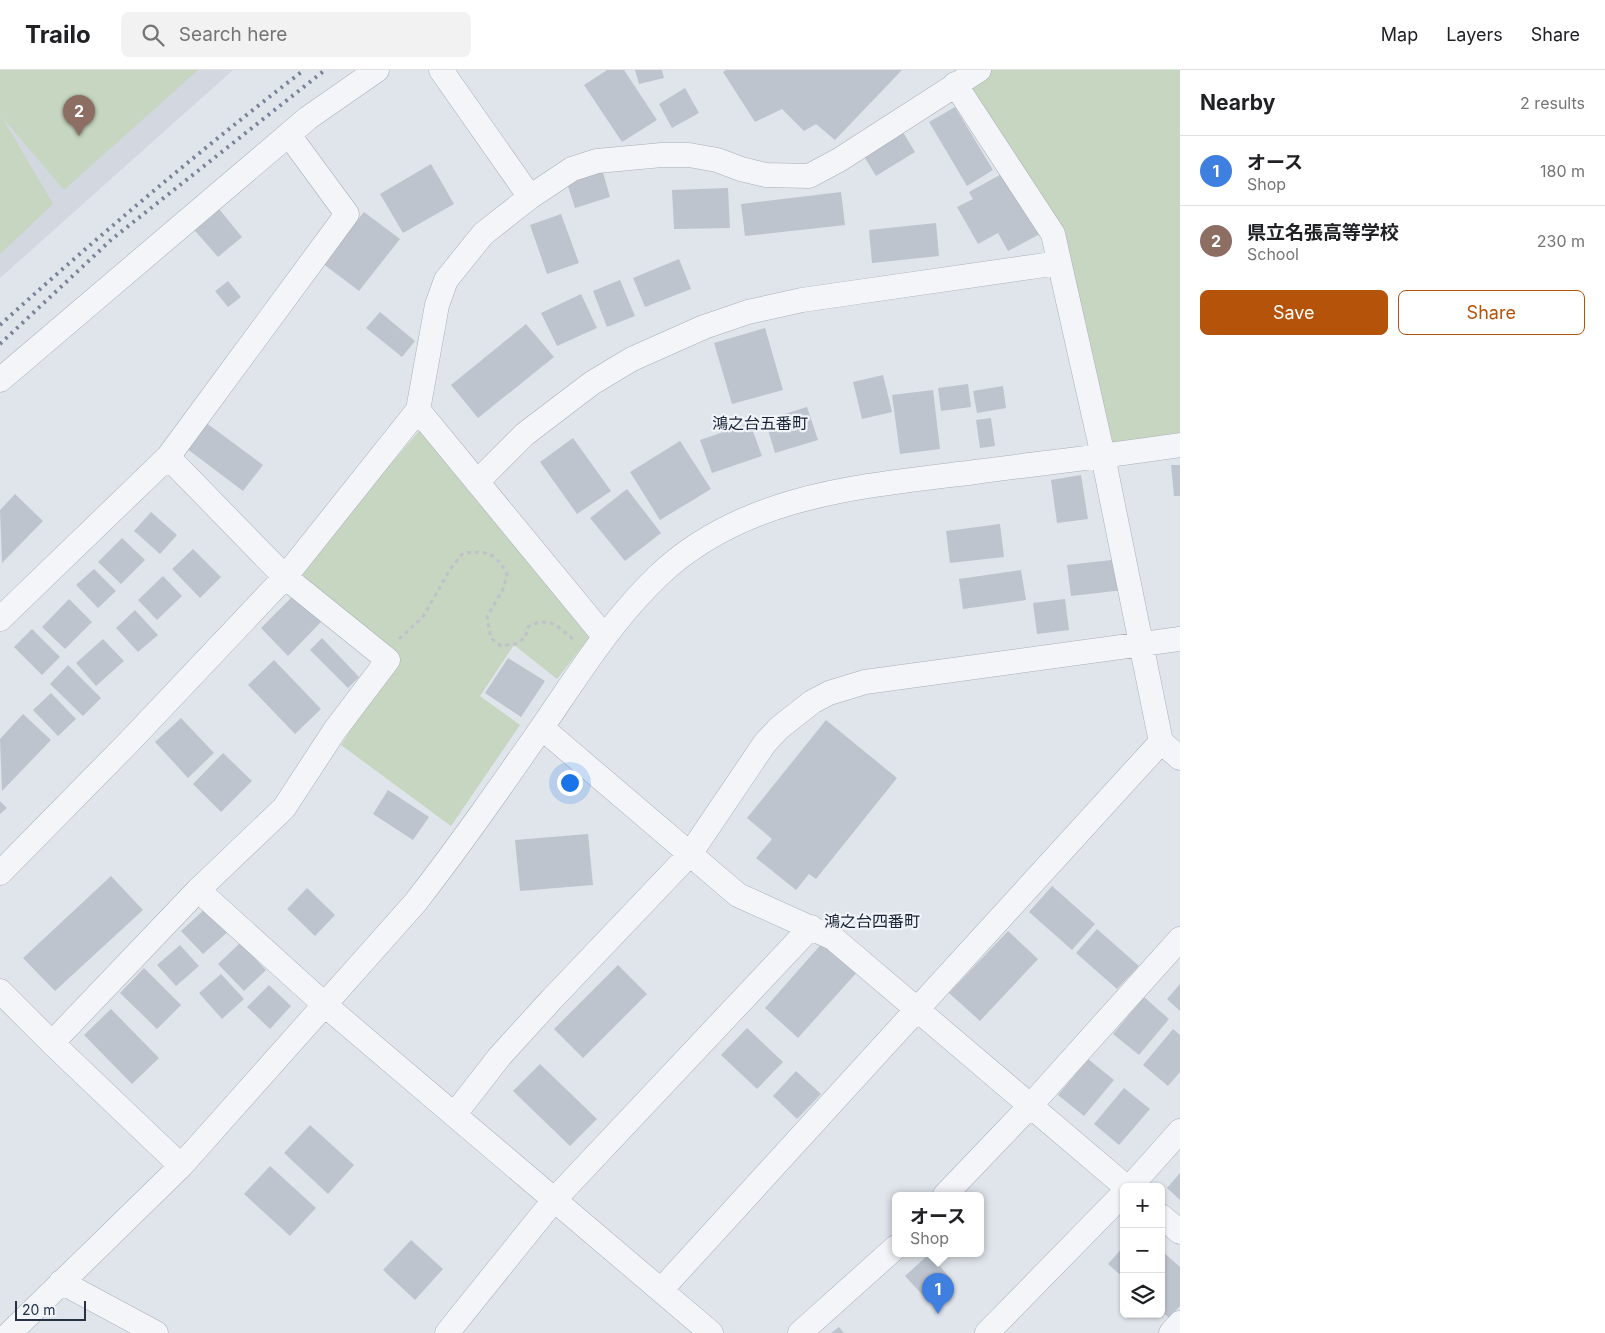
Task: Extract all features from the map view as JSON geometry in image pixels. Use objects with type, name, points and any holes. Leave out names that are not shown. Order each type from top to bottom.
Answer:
[{"type":"street","points":[[0,380],[308,118],[378,70]]},
{"type":"street","points":[[441,70],[530,197]]},
{"type":"street","points":[[0,874],[129,742],[285,577],[418,410],[437,305],[446,280],[483,234],[530,197],[572,169],[597,161],[662,155],[689,155],[717,160],[741,169],[766,175],[809,176],[839,160],[979,70]]},
{"type":"street","points":[[955,84],[1053,234],[1103,456],[1161,742],[1180,758]]},
{"type":"street","points":[[0,619],[168,457],[347,214],[289,135]]},
{"type":"street","points":[[477,482],[526,434],[592,383],[632,359],[704,327],[748,312],[802,300],[1059,262]]},
{"type":"street","points":[[418,410],[604,636]]},
{"type":"street","points":[[10,1333],[181,1166],[326,1005],[438,874],[542,728],[604,636],[637,597],[679,558],[708,538],[757,513],[793,500],[846,489],[1180,445]]},
{"type":"street","points":[[52,1043],[198,890],[284,808],[335,730],[388,660],[285,577],[168,457]]},
{"type":"street","points":[[454,1115],[500,1056],[550,1000],[690,854],[765,743],[795,713],[829,693],[865,682],[1180,639]]},
{"type":"street","points":[[542,728],[738,895],[811,926],[832,938],[1121,1183]]},
{"type":"street","points":[[660,1290],[1161,742]]},
{"type":"street","points":[[198,890],[326,1005],[712,1333]]},
{"type":"street","points":[[447,1333],[554,1200],[811,926]]},
{"type":"street","points":[[948,1192],[1030,1105],[1180,939]]},
{"type":"street","points":[[0,991],[181,1166]]},
{"type":"street","points":[[1134,1183],[1180,1132]]},
{"type":"street","points":[[987,1333],[1120,1198]]},
{"type":"street","points":[[1165,1219],[1180,1232]]},
{"type":"street","points":[[800,1333],[892,1251]]},
{"type":"street","points":[[61,1282],[156,1333]]},
{"type":"street","points":[[1171,1333],[1180,1323]]},
{"type":"path","points":[[388,660],[390,646],[423,617],[449,571],[463,553],[470,552],[484,551],[499,561],[507,574],[503,589],[487,617],[491,638],[501,646],[515,644],[525,638],[528,627],[537,622],[556,624],[576,642]]},
{"type":"shaded area","points":[[0,70],[233,70],[0,278]]},
{"type":"green space","points":[[0,70],[198,70],[64,190],[2,117],[53,204],[0,254]]},
{"type":"green space","points":[[982,70],[1180,70],[1180,434],[1113,443],[1058,229],[963,80]]},
{"type":"green space","points":[[420,430],[592,634],[557,679],[514,645],[480,696],[520,725],[451,826],[341,745],[395,661],[295,575]]},
{"type":"building","points":[[607,70],[624,70],[657,120],[622,142],[584,85]]},
{"type":"building","points":[[635,70],[662,70],[664,78],[639,84]]},
{"type":"building","points":[[726,70],[902,70],[835,140],[816,124],[804,131],[782,109],[755,122],[723,72]]},
{"type":"building","points":[[685,88],[699,113],[672,128],[659,104]]},
{"type":"building","points":[[955,107],[993,170],[967,186],[929,122]]},
{"type":"building","points":[[901,129],[915,152],[876,176],[862,153]]},
{"type":"building","points":[[431,164],[454,204],[403,233],[380,194]]},
{"type":"building","points":[[602,169],[610,197],[575,208],[566,180]]},
{"type":"building","points":[[1005,172],[1040,234],[1008,251],[998,233],[978,244],[957,207],[973,199],[969,192]]},
{"type":"building","points":[[728,188],[730,228],[674,229],[672,190]]},
{"type":"building","points":[[841,192],[845,225],[745,236],[741,204]]},
{"type":"building","points":[[215,204],[242,237],[218,257],[190,225]]},
{"type":"building","points":[[364,212],[400,239],[359,291],[322,263]]},
{"type":"building","points":[[561,214],[579,263],[547,274],[530,225]]},
{"type":"building","points":[[936,223],[939,256],[872,263],[869,230]]},
{"type":"building","points":[[679,259],[691,289],[645,307],[633,278]]},
{"type":"building","points":[[620,280],[635,316],[607,327],[593,291]]},
{"type":"building","points":[[228,281],[241,297],[228,307],[215,291]]},
{"type":"building","points":[[581,294],[597,328],[557,346],[541,313]]},
{"type":"building","points":[[380,312],[415,341],[402,357],[366,328]]},
{"type":"building","points":[[526,324],[554,357],[478,418],[451,385]]},
{"type":"building","points":[[765,328],[783,390],[732,404],[714,343]]},
{"type":"building","points":[[883,375],[892,412],[862,419],[853,382]]},
{"type":"building","points":[[968,384],[971,407],[941,411],[938,388]]},
{"type":"building","points":[[1003,386],[1006,408],[977,413],[973,391]]},
{"type":"building","points":[[933,390],[940,449],[900,454],[892,395]]},
{"type":"building","points":[[807,407],[818,440],[775,453],[765,420]]},
{"type":"building","points":[[991,418],[995,446],[980,448],[976,420]]},
{"type":"building","points":[[205,422],[263,465],[243,491],[186,448]]},
{"type":"building","points":[[750,423],[762,456],[712,473],[700,440]]},
{"type":"building","points":[[573,438],[611,491],[577,514],[540,462]]},
{"type":"building","points":[[680,441],[711,489],[660,520],[630,472]]},
{"type":"building","points":[[1171,465],[1180,465],[1180,496],[1174,496]]},
{"type":"building","points":[[1081,475],[1088,519],[1057,523],[1051,480]]},
{"type":"building","points":[[627,489],[661,533],[625,561],[590,518]]},
{"type":"building","points":[[15,494],[43,521],[2,563],[0,510]]},
{"type":"building","points":[[151,512],[177,535],[160,554],[134,531]]},
{"type":"building","points":[[1000,524],[1004,557],[950,563],[946,531]]},
{"type":"building","points":[[122,538],[145,560],[121,584],[98,562]]},
{"type":"building","points":[[193,549],[221,577],[200,598],[172,569]]},
{"type":"building","points":[[1120,559],[1124,590],[1071,596],[1067,565]]},
{"type":"building","points":[[94,569],[116,591],[98,608],[76,585]]},
{"type":"building","points":[[1021,570],[1026,600],[963,609],[959,579]]},
{"type":"building","points":[[163,576],[182,596],[157,620],[138,600]]},
{"type":"building","points":[[295,594],[322,621],[288,656],[261,628]]},
{"type":"building","points":[[69,599],[92,622],[65,649],[42,627]]},
{"type":"building","points":[[1065,599],[1069,630],[1037,634],[1033,603]]},
{"type":"building","points":[[135,610],[158,635],[138,652],[116,628]]},
{"type":"building","points":[[32,629],[60,657],[42,675],[14,647]]},
{"type":"building","points":[[322,638],[359,677],[348,688],[310,650]]},
{"type":"building","points":[[103,639],[124,661],[96,686],[76,663]]},
{"type":"building","points":[[508,658],[545,681],[521,717],[485,693]]},
{"type":"building","points":[[274,660],[321,709],[295,734],[248,685]]},
{"type":"building","points":[[68,665],[101,698],[83,716],[50,684]]},
{"type":"building","points":[[51,693],[76,719],[58,736],[33,710]]},
{"type":"building","points":[[23,714],[51,740],[2,791],[0,739]]},
{"type":"building","points":[[181,718],[214,753],[188,778],[155,742]]},
{"type":"building","points":[[826,720],[897,778],[816,879],[809,874],[796,890],[756,858],[772,839],[747,818]]},
{"type":"building","points":[[223,753],[252,781],[221,812],[193,784]]},
{"type":"building","points":[[388,790],[429,817],[413,840],[373,814]]},
{"type":"building","points":[[0,801],[7,808],[0,814]]},
{"type":"building","points":[[588,834],[593,885],[520,891],[515,840]]},
{"type":"building","points":[[111,876],[143,910],[55,991],[23,958]]},
{"type":"building","points":[[1052,886],[1095,924],[1072,950],[1029,912]]},
{"type":"building","points":[[307,888],[335,915],[315,936],[287,909]]},
{"type":"building","points":[[208,906],[230,930],[203,954],[181,931]]},
{"type":"building","points":[[1097,929],[1139,966],[1117,989],[1076,953]]},
{"type":"building","points":[[1008,931],[1038,959],[980,1021],[949,993]]},
{"type":"building","points":[[824,941],[858,971],[798,1038],[765,1008]]},
{"type":"building","points":[[240,943],[266,970],[244,991],[218,964]]},
{"type":"building","points":[[180,945],[199,966],[176,986],[157,965]]},
{"type":"building","points":[[618,965],[647,994],[583,1058],[554,1029]]},
{"type":"building","points":[[144,968],[181,1005],[157,1029],[120,993]]},
{"type":"building","points":[[221,974],[244,999],[222,1019],[199,993]]},
{"type":"building","points":[[1180,984],[1180,1011],[1167,999]]},
{"type":"building","points":[[269,985],[291,1006],[270,1029],[247,1007]]},
{"type":"building","points":[[1144,997],[1169,1019],[1139,1055],[1113,1034]]},
{"type":"building","points":[[111,1009],[159,1058],[132,1084],[84,1035]]},
{"type":"building","points":[[747,1028],[783,1062],[757,1089],[721,1055]]},
{"type":"building","points":[[1173,1029],[1180,1035],[1180,1072],[1168,1086],[1143,1065]]},
{"type":"building","points":[[1088,1059],[1114,1080],[1084,1116],[1058,1095]]},
{"type":"building","points":[[540,1064],[597,1119],[570,1146],[513,1091]]},
{"type":"building","points":[[796,1071],[821,1094],[797,1119],[773,1096]]},
{"type":"building","points":[[1124,1088],[1150,1109],[1119,1145],[1094,1124]]},
{"type":"building","points":[[310,1125],[354,1165],[328,1194],[284,1153]]},
{"type":"building","points":[[270,1166],[316,1208],[290,1236],[244,1194]]},
{"type":"building","points":[[1180,1173],[1180,1200],[1167,1188]]},
{"type":"building","points":[[411,1240],[443,1269],[415,1300],[383,1270]]},
{"type":"building","points":[[1120,1250],[1120,1274],[1108,1264]]},
{"type":"building","points":[[1165,1254],[1180,1267],[1180,1306],[1169,1318],[1165,1314]]},
{"type":"building","points":[[926,1257],[932,1257],[952,1280],[928,1301],[905,1276]]},
{"type":"building","points":[[839,1327],[844,1333],[831,1333]]},
{"type":"railway","points":[[0,325],[149,195],[304,70]]},
{"type":"railway","points":[[0,344],[112,239],[325,70]]},
{"type":"place","name":"県立名張高等学校","points":[[79,136]]},
{"type":"place","name":"オース","points":[[938,1314]]},
{"type":"district","name":"鴻之台五番町","points":[[760,423]]},
{"type":"district","name":"鴻之台四番町","points":[[872,921]]}]
